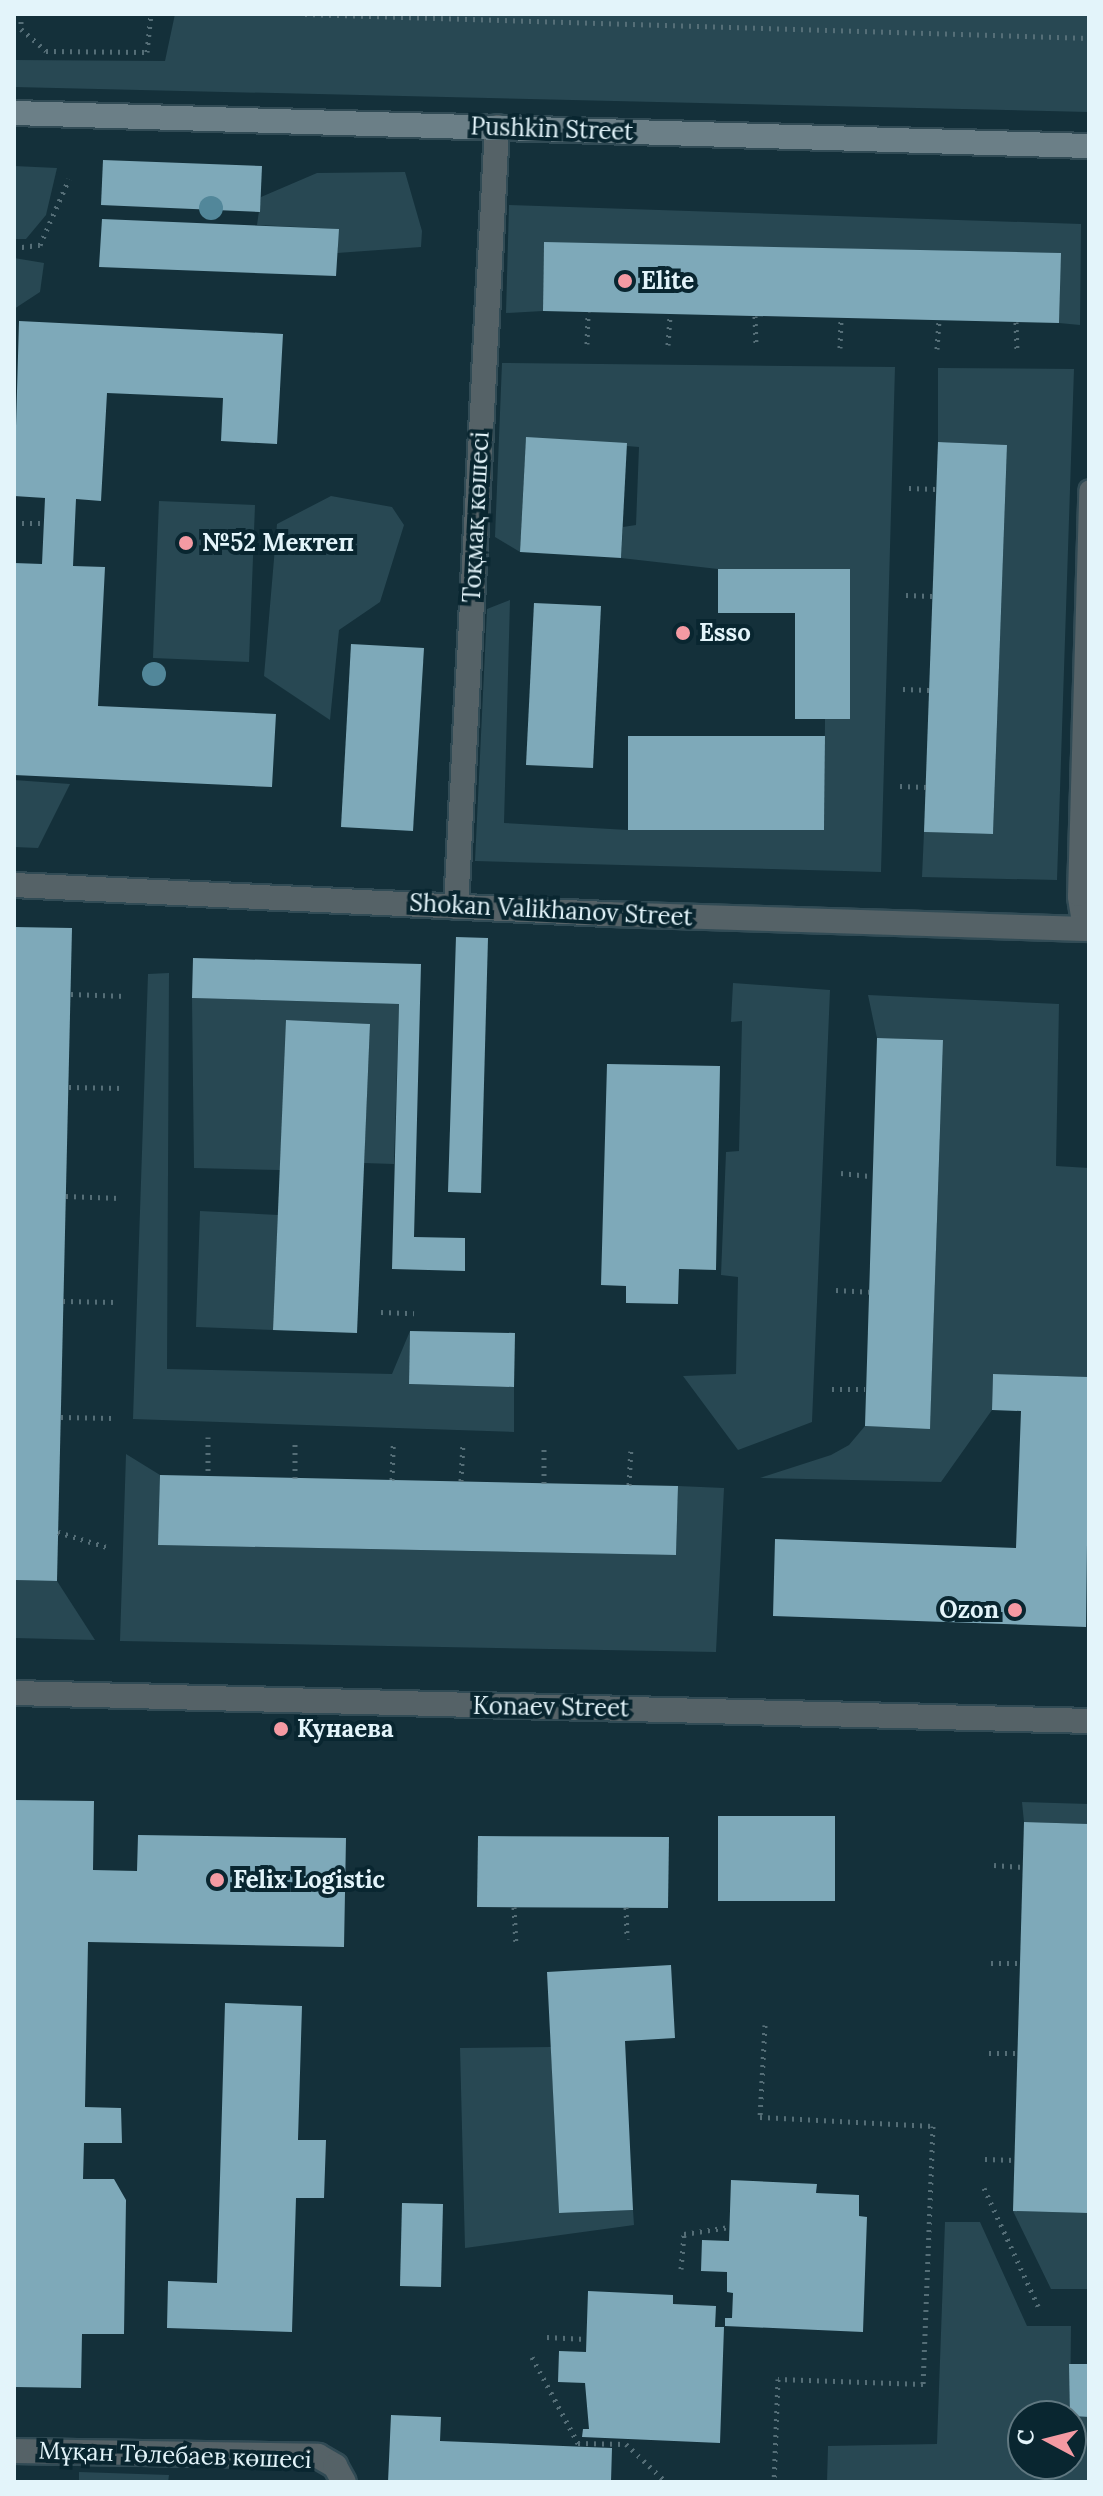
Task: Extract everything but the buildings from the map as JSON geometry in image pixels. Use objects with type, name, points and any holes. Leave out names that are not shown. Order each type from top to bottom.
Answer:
[{"type":"street","name":"Pushkin Street","points":[[14,113],[1089,146]]},
{"type":"street","name":"Тоқмақ көшесі","points":[[456,907],[497,127]]},
{"type":"street","name":"Shokan Valikhanov Street","points":[[14,885],[456,907],[1086,929]]},
{"type":"street","name":"Konaev Street","points":[[14,1693],[1089,1721]]},
{"type":"street","name":"Мұқан Төлебаев көшесі","points":[[14,2451],[318,2456],[340,2474]]},
{"type":"lane","points":[[1086,929],[1078,896],[1089,490]]},
{"type":"path","points":[[21,14],[21,29],[46,51],[147,52],[151,14]]},
{"type":"path","points":[[305,14],[1089,38]]},
{"type":"path","points":[[14,248],[40,245],[69,179]]},
{"type":"path","points":[[587,344],[588,312]]},
{"type":"path","points":[[668,345],[670,314]]},
{"type":"path","points":[[755,316],[756,346]]},
{"type":"path","points":[[840,348],[841,318]]},
{"type":"path","points":[[937,349],[939,320]]},
{"type":"path","points":[[1016,322],[1017,350]]},
{"type":"path","points":[[909,488],[936,489]]},
{"type":"path","points":[[14,523],[44,523]]},
{"type":"path","points":[[906,595],[932,596]]},
{"type":"path","points":[[903,689],[929,690]]},
{"type":"path","points":[[900,786],[926,787]]},
{"type":"path","points":[[71,994],[126,996]]},
{"type":"path","points":[[69,1087],[124,1088]]},
{"type":"path","points":[[841,1173],[872,1176]]},
{"type":"path","points":[[66,1196],[120,1198]]},
{"type":"path","points":[[836,1290],[869,1292]]},
{"type":"path","points":[[63,1301],[117,1302]]},
{"type":"path","points":[[381,1312],[414,1313]]},
{"type":"path","points":[[832,1389],[865,1389]]},
{"type":"path","points":[[61,1417],[113,1418]]},
{"type":"path","points":[[208,1437],[208,1476]]},
{"type":"path","points":[[295,1440],[295,1478]]},
{"type":"path","points":[[392,1480],[393,1443]]},
{"type":"path","points":[[461,1481],[463,1446]]},
{"type":"path","points":[[544,1448],[544,1483]]},
{"type":"path","points":[[629,1485],[631,1451]]},
{"type":"path","points":[[58,1532],[110,1548]]},
{"type":"path","points":[[994,1865],[1023,1867]]},
{"type":"path","points":[[514,1907],[516,1942]]},
{"type":"path","points":[[626,1907],[627,1939]]},
{"type":"path","points":[[991,1963],[1019,1963]]},
{"type":"path","points":[[765,2025],[760,2117],[933,2126],[923,2384],[778,2379],[774,2482]]},
{"type":"path","points":[[989,2053],[1017,2053]]},
{"type":"path","points":[[985,2159],[1015,2160]]},
{"type":"path","points":[[984,2188],[1038,2306]]},
{"type":"path","points":[[681,2269],[684,2234],[729,2227]]},
{"type":"path","points":[[547,2337],[586,2339]]},
{"type":"path","points":[[532,2357],[578,2443],[626,2444],[666,2482]]},
{"type":"shaded area","points":[[175,14],[1089,14],[1089,112],[14,87],[14,60],[165,61]]},
{"type":"shaded area","points":[[14,166],[57,168],[46,215],[26,239],[14,239]]},
{"type":"shaded area","points":[[405,172],[422,231],[421,247],[337,253],[338,229],[257,225],[261,197],[317,173]]},
{"type":"shaded area","points":[[509,205],[1081,224],[1080,325],[1059,323],[1060,253],[544,243],[543,311],[506,313]]},
{"type":"shaded area","points":[[14,258],[44,263],[40,292],[14,309]]},
{"type":"shaded area","points":[[502,363],[895,367],[881,872],[475,861],[487,609],[510,600],[504,823],[628,830],[824,830],[825,719],[850,719],[849,569],[718,569],[621,558],[623,527],[636,525],[639,447],[526,438],[520,552],[495,537]]},
{"type":"shaded area","points":[[938,368],[1074,369],[1057,880],[922,877],[924,832],[993,834],[1007,445],[938,442]]},
{"type":"shaded area","points":[[331,496],[392,507],[404,525],[380,602],[339,630],[330,720],[264,676],[277,524]]},
{"type":"shaded area","points":[[159,501],[255,505],[249,662],[153,658]]},
{"type":"shaded area","points":[[14,780],[70,784],[38,848],[14,847]]},
{"type":"shaded area","points":[[169,973],[167,1369],[392,1374],[410,1331],[409,1384],[514,1387],[514,1432],[133,1419],[148,974]]},
{"type":"shaded area","points":[[733,983],[830,990],[812,1422],[738,1450],[683,1376],[736,1374],[738,1277],[721,1275],[726,1152],[739,1151],[742,1021],[731,1022]]},
{"type":"shaded area","points":[[868,995],[1059,1004],[1056,1166],[1089,1168],[1089,1377],[993,1374],[992,1410],[941,1482],[760,1478],[831,1455],[849,1445],[865,1426],[930,1428],[943,1040],[877,1038]]},
{"type":"shaded area","points":[[192,998],[399,1004],[394,1164],[364,1163],[370,1024],[287,1020],[280,1170],[194,1168]]},
{"type":"shaded area","points":[[200,1211],[278,1215],[273,1330],[196,1327]]},
{"type":"shaded area","points":[[126,1454],[160,1475],[159,1545],[676,1555],[678,1486],[724,1488],[716,1652],[120,1641]]},
{"type":"shaded area","points":[[14,1580],[57,1581],[95,1640],[14,1638]]},
{"type":"shaded area","points":[[1022,1802],[1089,1804],[1089,1824],[1024,1822]]},
{"type":"shaded area","points":[[551,2047],[559,2213],[633,2210],[634,2225],[465,2248],[460,2048]]},
{"type":"shaded area","points":[[1089,2170],[1089,2289],[1051,2289],[1013,2211],[1088,2213]]},
{"type":"shaded area","points":[[945,2222],[980,2222],[1027,2326],[1071,2326],[1070,2400],[1007,2400],[1007,2480],[1087,2480],[1089,2417],[1089,2482],[827,2482],[828,2446],[937,2444]]},
{"type":"shaded area","points":[[79,2472],[169,2475],[168,2482],[79,2482]]},
{"type":"place","name":"Elite","points":[[625,281]]},
{"type":"place","name":"№52 Мектеп","points":[[186,543]]},
{"type":"place","name":"Esso","points":[[683,633]]},
{"type":"place","name":"Ozon","points":[[1015,1610]]},
{"type":"place","name":"Кунаева","points":[[281,1729]]},
{"type":"place","name":"Felix Logistic","points":[[217,1880]]}]
